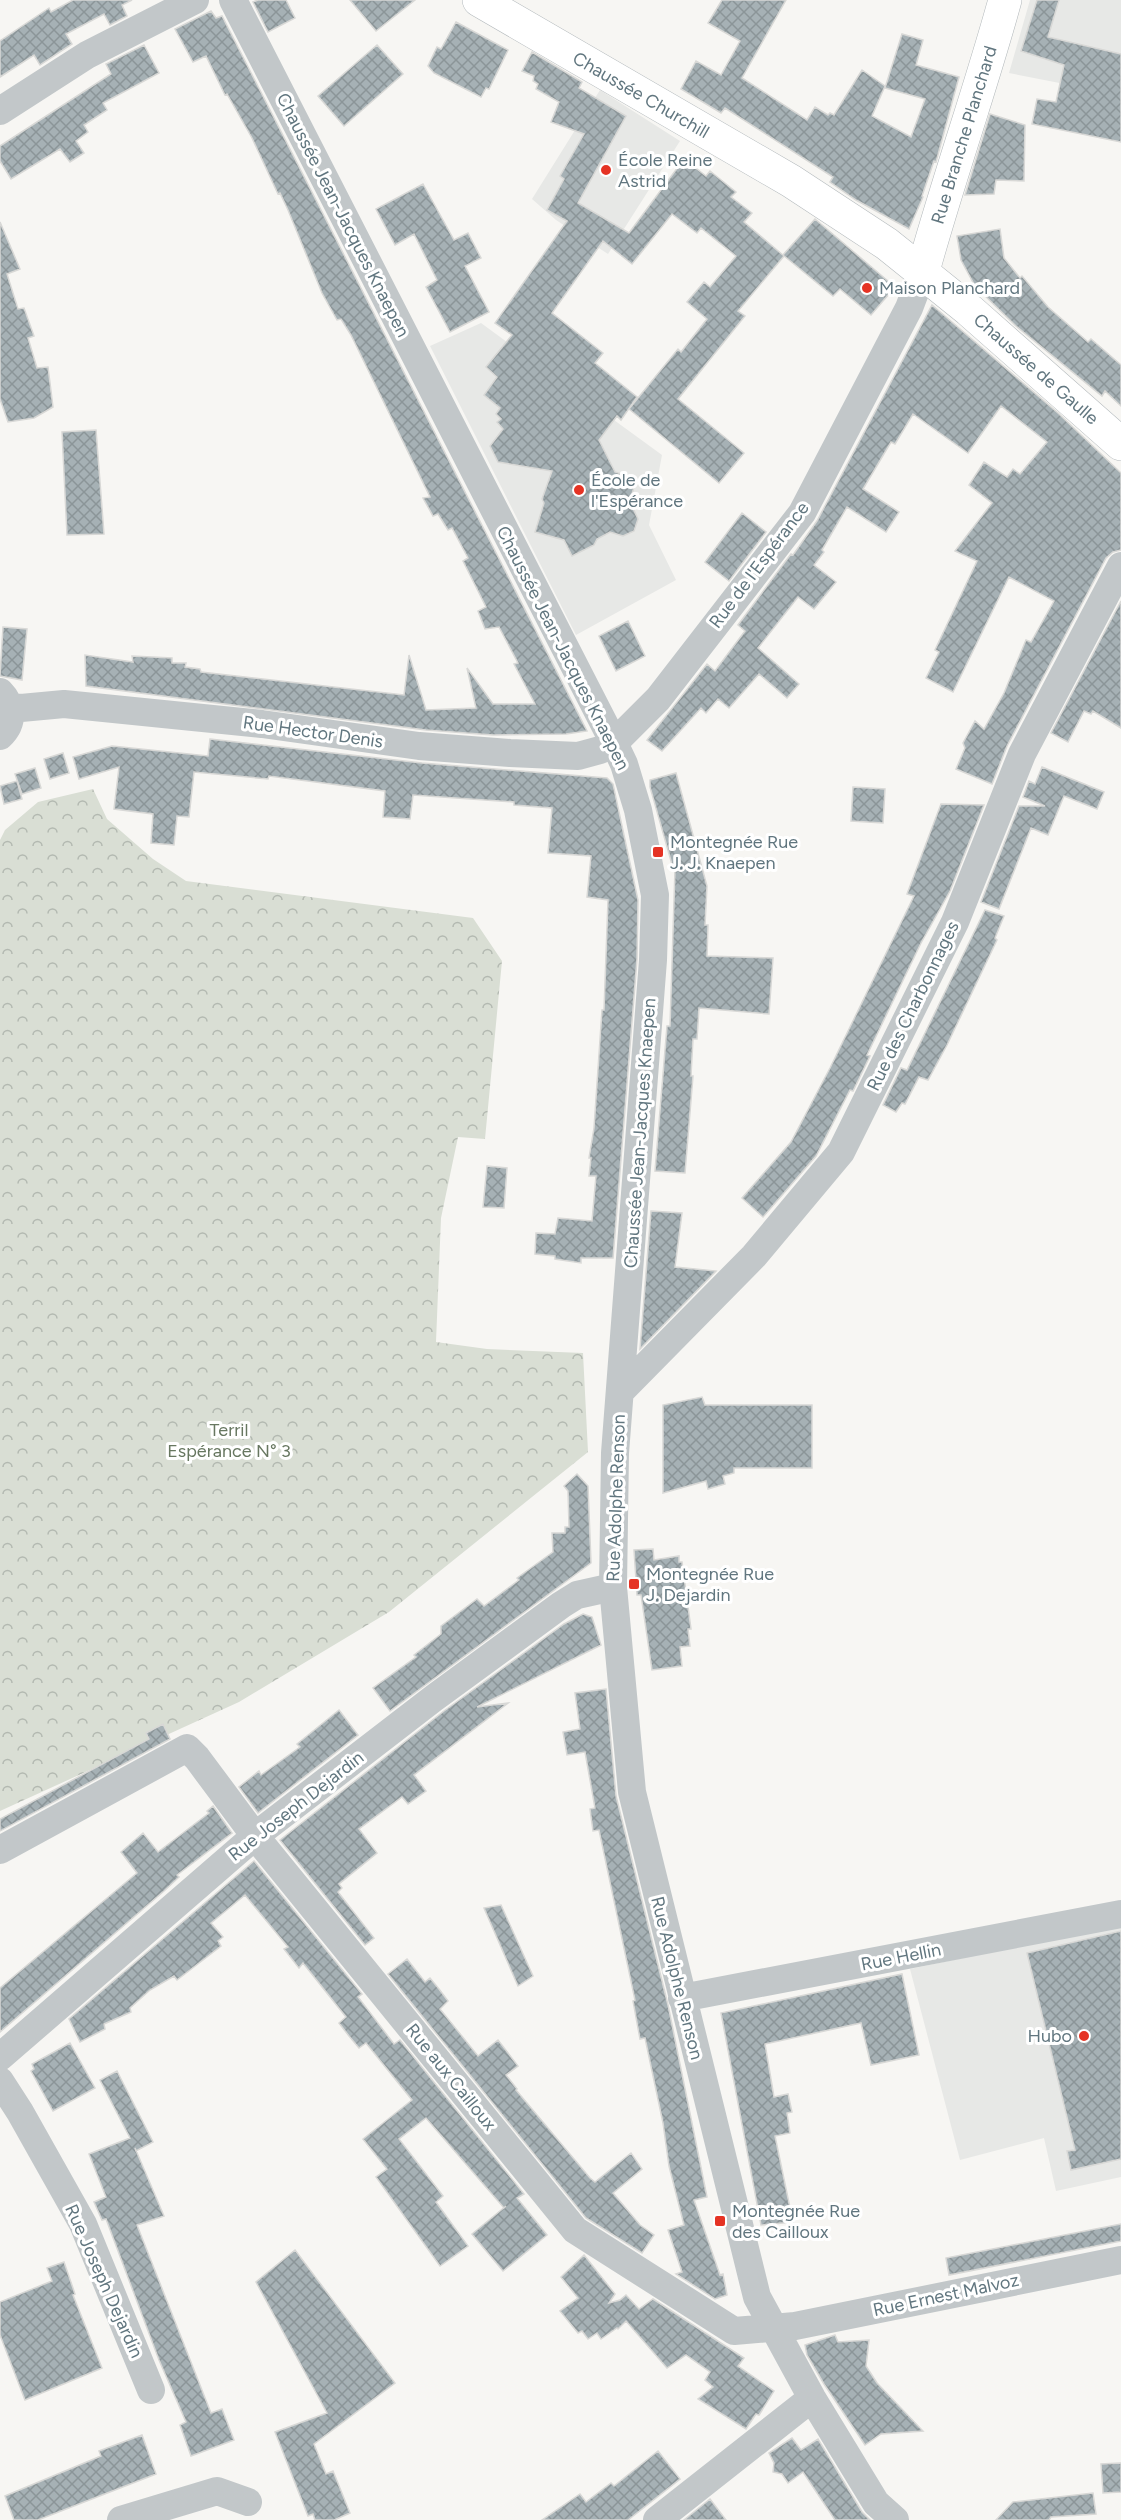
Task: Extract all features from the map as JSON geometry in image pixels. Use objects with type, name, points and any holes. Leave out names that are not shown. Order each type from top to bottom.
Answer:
[{"type":"main road","name":"Chaussée Churchill","points":[[479,0],[791,181],[887,244],[923,271]]},
{"type":"main road","name":"Rue Branche Planchard","points":[[923,271],[978,96],[1005,0]]},
{"type":"main road","name":"Chaussée de Gaulle","points":[[923,271],[1121,444]]},
{"type":"street","points":[[0,111],[87,55],[195,0]]},
{"type":"street","name":"Chaussée Jean-Jacques Knaepen","points":[[233,0],[614,743],[624,764],[638,810],[655,895],[653,960],[621,1391]]},
{"type":"street","name":"Rue de l'Espérance","points":[[614,743],[658,699],[802,513],[909,308],[923,271]]},
{"type":"street","name":"Rue des Charbonnages","points":[[621,1391],[754,1256],[841,1152],[955,922],[1022,754],[1121,566]]},
{"type":"street","points":[[0,736],[8,726],[5,699]]},
{"type":"street","name":"Rue Hector Denis","points":[[5,699],[21,708],[64,704],[262,724],[399,744],[510,753],[578,756],[594,753],[614,743]]},
{"type":"street","name":"Rue Adolphe Renson","points":[[621,1391],[615,1454],[613,1587],[632,1792],[757,2298],[812,2398],[876,2503],[895,2520]]},
{"type":"street","name":"Rue Joseph Dejardin","points":[[0,2057],[255,1836],[528,1628],[578,1595],[613,1587]]},
{"type":"street","name":"Rue aux Cailloux","points":[[0,1850],[187,1748],[198,1758],[255,1836],[575,2230],[734,2331],[771,2326]]},
{"type":"street","name":"Rue Hellin","points":[[682,1998],[1121,1914]]},
{"type":"street","name":"Rue Joseph Dejardin","points":[[0,2081],[20,2112],[82,2224],[151,2390]]},
{"type":"street","name":"Rue Ernest Malvoz","points":[[771,2326],[795,2326],[1121,2260]]},
{"type":"street","points":[[657,2520],[812,2398]]},
{"type":"street","points":[[121,2520],[218,2491],[248,2502]]},
{"type":"shaded area","points":[[1030,0],[1121,0],[1121,95],[1009,73]]},
{"type":"shaded area","name":"École Reine Astrid","points":[[600,90],[680,141],[608,254],[556,220],[532,199]]},
{"type":"shaded area","name":"École de l'Espérance","points":[[481,323],[662,455],[649,525],[676,580],[576,635],[430,346]]},
{"type":"shaded area","points":[[1121,1925],[1121,2177],[1056,2191],[1044,2138],[960,2160],[910,1969]]},
{"type":"green space","name":"Terril Espérance N° 3","points":[[93,789],[107,819],[153,859],[186,881],[473,918],[502,961],[485,1139],[458,1137],[441,1218],[436,1342],[487,1349],[583,1353],[588,1452],[389,1612],[239,1702],[0,1811],[0,840],[5,830],[38,802]]},
{"type":"building","points":[[73,0],[132,0],[122,5],[127,16],[110,25],[104,14],[66,34],[72,44],[40,65],[34,55],[0,77],[0,41],[49,8],[51,12]]},
{"type":"building","points":[[286,0],[295,18],[268,32],[253,2]]},
{"type":"building","points":[[350,0],[415,0],[376,31]]},
{"type":"building","points":[[722,0],[786,0],[742,78],[807,120],[815,107],[828,115],[830,113],[834,115],[862,70],[885,86],[872,116],[911,137],[925,99],[885,88],[902,34],[923,40],[916,65],[959,77],[936,162],[934,161],[923,197],[909,229],[856,200],[830,182],[833,177],[725,108],[721,113],[681,89],[696,61],[721,75],[740,41],[708,23]]},
{"type":"building","points":[[1037,0],[1059,0],[1048,37],[1121,54],[1121,142],[1032,124],[1037,99],[1056,102],[1064,65],[1021,51]]},
{"type":"building","points":[[211,11],[216,18],[222,16],[587,731],[566,734],[493,735],[426,730],[86,686],[85,655],[133,662],[132,656],[172,658],[172,663],[186,663],[185,667],[200,669],[201,672],[404,695],[409,655],[426,710],[476,708],[467,668],[493,704],[535,704],[514,664],[518,663],[499,627],[485,629],[478,611],[486,607],[463,561],[468,558],[452,528],[448,530],[438,514],[433,516],[423,498],[430,497],[351,335],[341,319],[337,320],[322,293],[288,210],[252,138],[227,94],[225,95],[206,56],[193,62],[175,29]]},
{"type":"building","points":[[456,22],[508,50],[489,89],[486,88],[481,97],[434,73],[428,66],[437,47],[441,49]]},
{"type":"building","points":[[144,45],[159,73],[103,103],[107,110],[84,125],[88,132],[76,141],[84,153],[70,162],[60,149],[11,179],[0,161],[0,146],[111,74],[106,64]]},
{"type":"building","points":[[377,45],[403,74],[344,126],[318,96]]},
{"type":"building","points":[[532,52],[582,82],[579,88],[626,116],[578,203],[629,233],[684,159],[706,176],[710,171],[736,192],[731,197],[752,213],[744,222],[784,256],[738,311],[745,316],[678,399],[744,453],[719,483],[629,409],[678,349],[681,352],[707,319],[687,302],[704,282],[710,287],[736,256],[701,228],[697,233],[672,214],[632,264],[603,241],[552,313],[603,353],[595,363],[637,397],[621,420],[617,416],[599,440],[615,472],[636,479],[630,502],[638,519],[634,531],[623,536],[610,532],[597,539],[594,545],[572,556],[564,540],[535,532],[544,503],[542,499],[552,471],[498,462],[490,446],[503,429],[497,422],[501,419],[496,414],[500,408],[484,395],[497,377],[486,367],[512,335],[495,323],[567,221],[547,210],[564,179],[560,176],[584,134],[551,122],[559,102],[536,89],[538,84],[533,81],[534,76],[522,71]]},
{"type":"building","points":[[990,114],[1025,125],[1024,181],[996,180],[994,194],[965,195]]},
{"type":"building","points":[[423,184],[454,240],[468,233],[481,258],[465,266],[489,312],[450,332],[426,287],[437,280],[414,234],[395,245],[376,209]]},
{"type":"building","points":[[815,219],[895,287],[871,315],[840,289],[833,296],[783,255]]},
{"type":"building","points":[[0,222],[20,269],[7,274],[18,309],[24,308],[34,336],[28,338],[37,368],[48,367],[53,407],[34,418],[8,422],[0,399]]},
{"type":"building","points":[[1000,229],[1004,258],[1020,278],[1022,276],[1048,307],[1088,342],[1091,339],[1121,365],[1121,406],[1105,391],[1102,396],[1016,326],[975,286],[961,260],[957,236]]},
{"type":"building","points":[[932,305],[1058,413],[1121,473],[1121,550],[1113,552],[1106,558],[1007,746],[992,784],[956,769],[965,748],[963,743],[975,721],[984,729],[1004,693],[1026,640],[1031,642],[1054,601],[1009,577],[953,692],[926,678],[939,652],[935,650],[977,561],[955,551],[992,503],[969,485],[984,462],[1007,477],[1013,469],[1020,474],[1047,442],[1001,406],[968,453],[913,414],[895,444],[891,442],[863,489],[899,512],[886,532],[847,507],[822,550],[824,552],[814,565],[836,582],[814,609],[798,597],[758,648],[799,684],[787,698],[759,674],[729,708],[718,699],[706,713],[701,708],[662,751],[647,740],[707,664],[715,671],[745,631],[738,625],[817,521]]},
{"type":"building","points":[[96,430],[104,534],[67,535],[62,432]]},
{"type":"building","points":[[742,513],[766,532],[729,581],[705,562]]},
{"type":"building","points":[[1121,601],[1121,728],[1093,711],[1091,714],[1084,711],[1068,742],[1051,733]]},
{"type":"building","points":[[628,621],[645,656],[616,671],[599,636]]},
{"type":"building","points":[[3,627],[27,629],[22,680],[0,676]]},
{"type":"building","points":[[210,739],[422,763],[607,778],[613,784],[638,900],[637,959],[613,1258],[581,1258],[581,1263],[555,1259],[555,1256],[535,1254],[536,1233],[555,1234],[558,1218],[592,1221],[596,1176],[589,1176],[591,1158],[589,1158],[594,1128],[602,1010],[604,1010],[608,900],[587,897],[591,856],[548,853],[552,808],[514,805],[514,802],[413,795],[410,819],[383,817],[385,791],[269,776],[268,779],[194,772],[189,817],[177,816],[174,845],[151,843],[153,814],[114,809],[119,767],[79,779],[73,757],[112,746],[208,756]]},
{"type":"building","points":[[63,753],[69,773],[50,779],[44,759]]},
{"type":"building","points":[[1042,767],[1104,792],[1097,809],[1064,796],[1048,835],[1031,828],[999,909],[981,902],[1019,806],[1045,806],[1023,797],[1029,781],[1035,784]]},
{"type":"building","points":[[35,768],[41,788],[22,794],[15,774]]},
{"type":"building","points":[[676,773],[707,886],[705,925],[708,925],[707,956],[773,958],[769,1014],[699,1008],[697,1039],[693,1039],[691,1076],[693,1076],[685,1173],[655,1171],[667,1026],[670,1026],[675,869],[650,787],[650,780]]},
{"type":"building","points":[[17,781],[22,799],[4,804],[0,786]]},
{"type":"building","points":[[853,787],[885,789],[883,823],[851,821]]},
{"type":"building","points":[[941,804],[984,805],[950,891],[921,943],[867,1055],[870,1056],[853,1091],[850,1090],[816,1156],[763,1217],[742,1198],[791,1142],[830,1068],[914,896],[907,894]]},
{"type":"building","points":[[985,910],[1004,916],[995,938],[997,940],[928,1080],[919,1077],[905,1104],[902,1103],[896,1112],[883,1105],[901,1068],[907,1070]]},
{"type":"building","points":[[487,1166],[507,1168],[504,1208],[483,1207]]},
{"type":"building","points":[[651,1211],[682,1213],[675,1267],[716,1271],[640,1349]]},
{"type":"building","points":[[702,1397],[705,1405],[812,1405],[812,1468],[734,1468],[734,1473],[723,1476],[725,1484],[708,1489],[706,1481],[663,1493],[663,1405]]},
{"type":"building","points":[[577,1474],[588,1486],[591,1563],[390,1711],[373,1688],[416,1657],[414,1655],[441,1634],[441,1626],[477,1599],[484,1606],[553,1552],[552,1533],[565,1533],[565,1527],[569,1527],[568,1491],[564,1486]]},
{"type":"building","points":[[653,1549],[654,1560],[679,1556],[679,1562],[682,1562],[691,1629],[688,1629],[690,1646],[680,1647],[682,1666],[652,1670],[641,1595],[637,1595],[634,1550]]},
{"type":"building","points":[[583,1614],[592,1617],[601,1645],[477,1707],[508,1703],[414,1775],[426,1791],[408,1804],[402,1797],[359,1829],[377,1853],[339,1884],[342,1888],[338,1892],[374,1938],[365,1945],[280,1840],[444,1711],[564,1624]]},
{"type":"building","points":[[606,1689],[616,1796],[668,2005],[707,2197],[694,2200],[720,2275],[723,2274],[727,2295],[715,2299],[676,2274],[682,2272],[668,2230],[684,2225],[669,2166],[663,2123],[645,2038],[640,2039],[633,2001],[635,2000],[599,1830],[593,1831],[590,1809],[595,1808],[585,1752],[567,1755],[563,1732],[580,1729],[575,1693]]},
{"type":"building","points":[[339,1710],[358,1735],[258,1813],[239,1787],[259,1771],[261,1775],[300,1747],[297,1744]]},
{"type":"building","points":[[163,1724],[170,1739],[0,1831],[0,1819],[149,1739],[146,1733]]},
{"type":"building","points":[[213,1806],[232,1833],[177,1875],[179,1877],[164,1891],[0,2032],[0,1988],[137,1873],[121,1852],[143,1833],[158,1852],[209,1813],[207,1811]]},
{"type":"building","points":[[254,1861],[362,1994],[358,1997],[394,2044],[400,2040],[524,2194],[517,2198],[547,2235],[503,2271],[472,2234],[504,2208],[426,2118],[399,2139],[443,2196],[436,2202],[468,2246],[440,2266],[376,2177],[387,2169],[363,2139],[412,2100],[366,2043],[359,2048],[349,2036],[339,2023],[346,2017],[303,1963],[299,1968],[284,1949],[288,1947],[245,1895],[211,1923],[223,1937],[218,1941],[221,1946],[177,1980],[174,1976],[150,1990],[130,2008],[131,2012],[104,2024],[105,2029],[80,2042],[69,2019]]},
{"type":"building","points":[[501,1905],[533,1976],[518,1986],[484,1908]]},
{"type":"building","name":"Hubo","points":[[1121,1931],[1121,2159],[1071,2170],[1067,2151],[1075,2150],[1027,1953]]},
{"type":"building","points":[[407,1959],[425,1982],[430,1978],[448,2001],[440,2009],[478,2056],[498,2040],[518,2066],[506,2075],[516,2090],[590,2178],[595,2182],[631,2153],[642,2169],[613,2193],[640,2225],[654,2235],[642,2253],[586,2218],[388,1974]]},
{"type":"building","points":[[902,1974],[919,2055],[871,2065],[861,2023],[765,2044],[774,2097],[788,2094],[792,2112],[787,2113],[790,2133],[775,2136],[793,2222],[761,2225],[721,2013]]},
{"type":"building","points":[[70,2043],[95,2088],[53,2111],[31,2071],[34,2069],[32,2064]]},
{"type":"building","points":[[117,2071],[153,2142],[136,2151],[164,2216],[137,2225],[211,2413],[222,2409],[234,2440],[191,2456],[180,2425],[186,2422],[159,2360],[106,2219],[102,2220],[94,2202],[106,2197],[89,2154],[130,2138],[100,2080]]},
{"type":"building","points":[[1121,2224],[1121,2241],[949,2275],[946,2258]]},
{"type":"building","points":[[295,2250],[395,2383],[314,2444],[326,2474],[333,2471],[350,2513],[334,2520],[315,2520],[313,2514],[308,2516],[275,2432],[327,2413],[256,2282]]},
{"type":"building","points":[[584,2255],[615,2294],[609,2303],[620,2300],[626,2295],[639,2309],[653,2299],[744,2358],[738,2366],[774,2391],[759,2415],[756,2414],[746,2429],[698,2399],[713,2387],[705,2380],[710,2372],[686,2355],[667,2368],[626,2321],[618,2329],[601,2339],[597,2333],[588,2339],[582,2331],[578,2333],[560,2311],[578,2298],[561,2277]]},
{"type":"building","points":[[64,2262],[75,2294],[73,2295],[102,2368],[25,2400],[0,2335],[0,2302],[52,2281],[47,2268]]},
{"type":"building","points":[[835,2335],[838,2342],[869,2340],[866,2366],[877,2383],[923,2431],[881,2434],[865,2445],[807,2355],[805,2345]]},
{"type":"building","points":[[142,2435],[156,2474],[38,2520],[14,2520],[5,2496],[101,2456],[99,2451]]},
{"type":"building","points":[[792,2438],[801,2450],[818,2439],[862,2512],[870,2520],[835,2520],[803,2472],[788,2483],[782,2474],[773,2472],[774,2463],[769,2453]]},
{"type":"building","points":[[658,2451],[680,2479],[628,2520],[542,2520],[580,2494],[586,2502],[611,2483],[614,2486]]},
{"type":"building","points":[[1121,2463],[1121,2492],[1103,2493],[1101,2464]]},
{"type":"building","points":[[1093,2493],[1096,2514],[1051,2517],[1049,2520],[996,2520],[1013,2502]]},
{"type":"building","points":[[710,2499],[726,2520],[684,2520]]},
{"type":"place","name":"École Reine Astrid","points":[[606,170]]},
{"type":"place","name":"Maison Planchard","points":[[867,288]]},
{"type":"place","name":"École de l'Espérance","points":[[579,490]]},
{"type":"place","name":"Montegnée Rue J. J. Knaepen","points":[[658,852]]},
{"type":"place","name":"Montegnée Rue J. Dejardin","points":[[634,1584]]},
{"type":"place","name":"Hubo","points":[[1084,2036]]},
{"type":"place","name":"Montegnée Rue des Cailloux","points":[[720,2221]]}]
